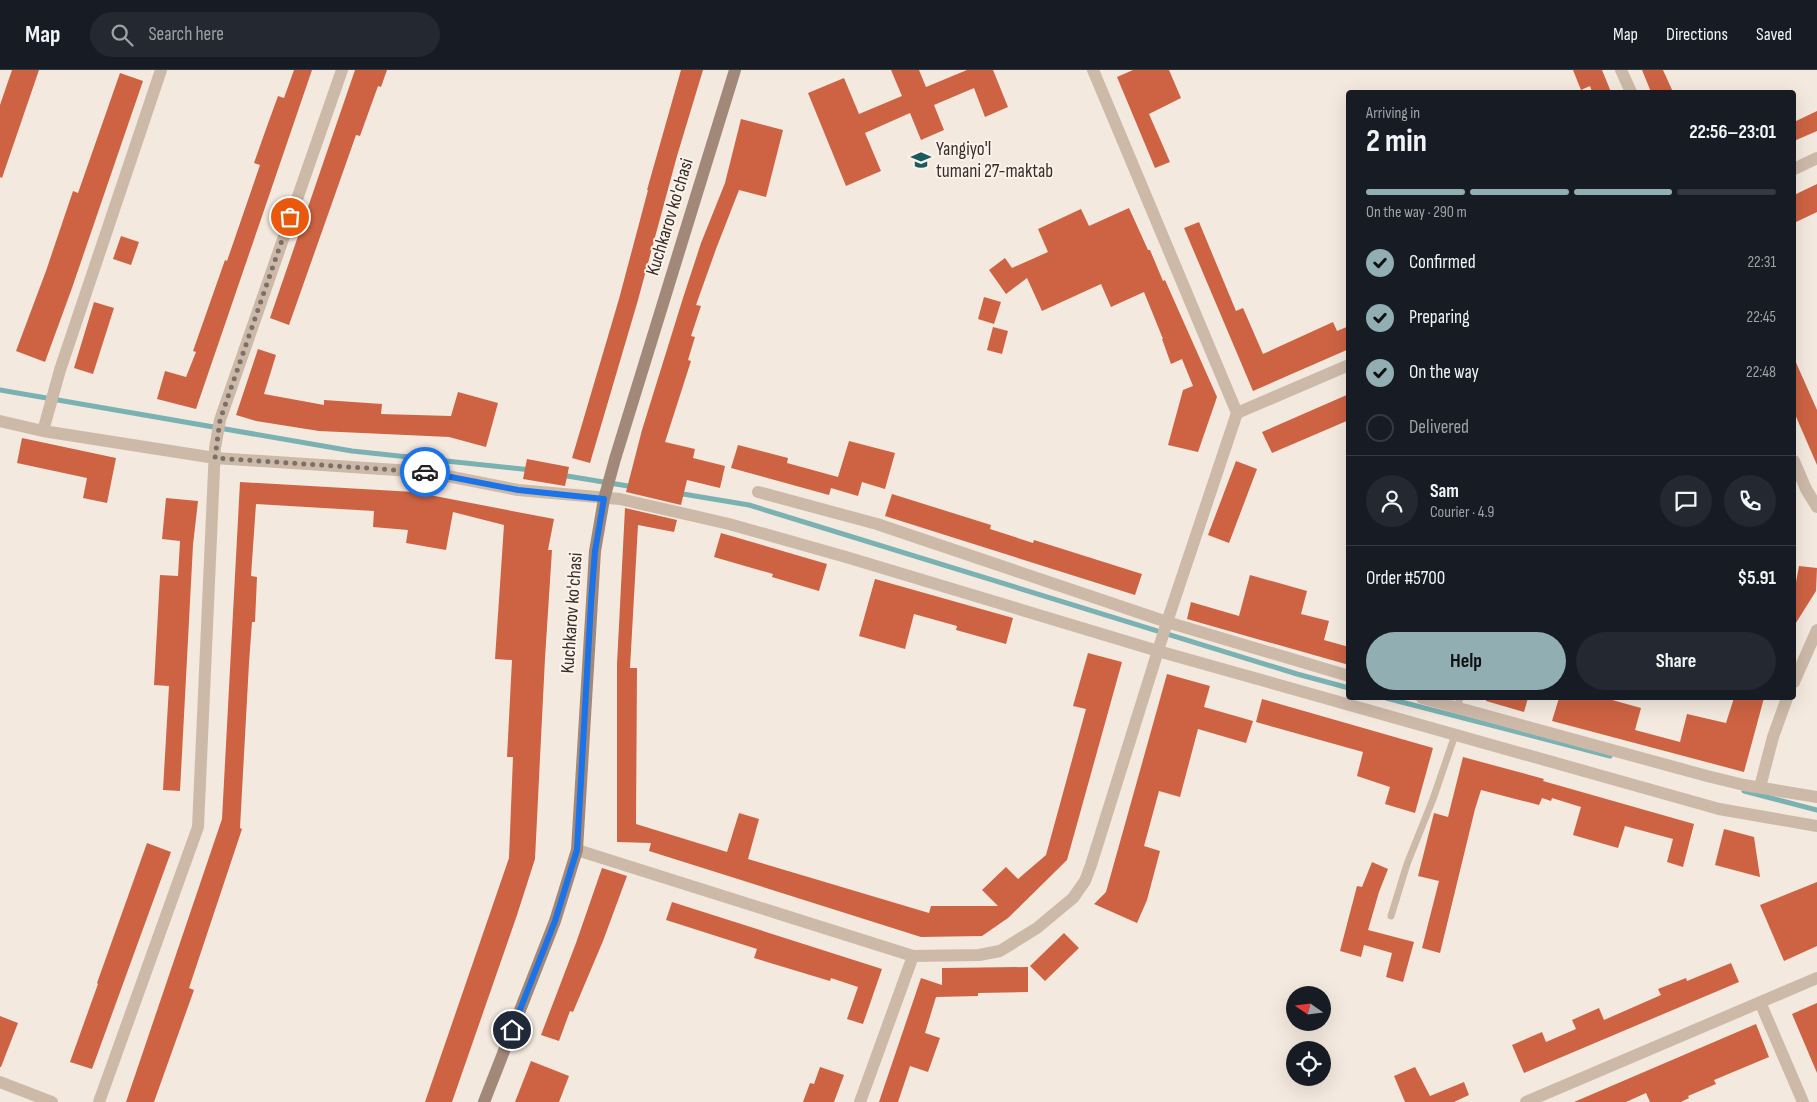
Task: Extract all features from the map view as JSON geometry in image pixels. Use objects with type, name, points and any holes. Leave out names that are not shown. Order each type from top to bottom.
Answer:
[{"type":"main road","name":"Kuchkarov ko'chasi","points":[[484,1102],[555,921],[577,850],[595,551],[604,499],[735,70]]},
{"type":"street","points":[[43,431],[60,370],[161,70]]},
{"type":"street","points":[[98,1102],[198,827],[215,453],[220,420],[342,70]]},
{"type":"street","points":[[577,850],[914,956],[979,955],[1000,951],[1037,928],[1073,898],[1085,881],[1166,623],[1237,413],[1093,70]]},
{"type":"street","points":[[1621,70],[1629,90]]},
{"type":"street","points":[[1796,167],[1817,158]]},
{"type":"street","points":[[1237,413],[1346,366]]},
{"type":"street","points":[[0,421],[43,431],[215,453],[427,472],[518,490],[620,499],[729,524],[846,557],[1158,650],[1719,809],[1817,826]]},
{"type":"street","points":[[1796,466],[1817,507]]},
{"type":"street","points":[[758,492],[877,524],[1166,623],[1346,675]]},
{"type":"street","points":[[1796,677],[1817,630]]},
{"type":"street","points":[[1437,700],[1459,703],[1707,776],[1817,797]]},
{"type":"street","points":[[1760,787],[1773,736],[1786,700]]},
{"type":"street","points":[[860,1102],[914,956]]},
{"type":"street","points":[[1526,1102],[1817,978]]},
{"type":"street","points":[[1760,1002],[1803,1102]]},
{"type":"street","points":[[0,1082],[52,1102]]},
{"type":"lane","points":[[1391,916],[1407,864],[1433,799],[1455,735]]},
{"type":"building","points":[[12,70],[39,70],[2,178],[0,177],[0,105]]},
{"type":"building","points":[[294,70],[312,70],[196,409],[157,399],[165,371],[186,377],[196,352],[193,351],[260,165],[254,163],[278,96],[284,98]]},
{"type":"building","points":[[355,70],[387,70],[381,87],[378,86],[360,136],[356,135],[289,325],[270,318]]},
{"type":"building","points":[[681,70],[703,70],[590,463],[572,458],[619,299]]},
{"type":"building","points":[[891,70],[919,70],[926,87],[967,70],[993,70],[1008,107],[985,117],[974,88],[934,105],[944,130],[921,140],[910,113],[865,133],[881,171],[846,186],[808,93],[844,78],[859,114],[902,96]]},
{"type":"building","points":[[1133,70],[1169,70],[1181,98],[1149,114],[1170,162],[1155,168],[1117,77]]},
{"type":"building","points":[[1573,70],[1602,70],[1610,90],[1591,90],[1590,86],[1581,90]]},
{"type":"building","points":[[1642,70],[1663,70],[1672,90],[1650,90]]},
{"type":"building","points":[[120,73],[143,81],[45,362],[16,351],[73,191],[78,193]]},
{"type":"building","points":[[1817,111],[1817,131],[1796,140],[1796,121]]},
{"type":"building","points":[[741,119],[783,130],[766,197],[739,190],[696,305],[701,306],[691,336],[695,337],[688,360],[691,361],[665,442],[695,449],[693,458],[725,466],[720,488],[687,480],[681,505],[626,492],[642,430],[683,298],[701,243],[725,183]]},
{"type":"building","points":[[1817,184],[1817,212],[1796,222],[1796,194]]},
{"type":"building","points":[[1129,208],[1163,281],[1165,280],[1217,397],[1198,452],[1168,445],[1183,390],[1193,386],[1182,359],[1171,364],[1144,292],[1111,307],[1101,284],[1042,311],[1027,278],[1006,294],[989,270],[1005,258],[1012,268],[1048,252],[1038,229],[1081,209],[1089,226]]},
{"type":"building","points":[[1199,222],[1236,311],[1243,308],[1263,354],[1333,322],[1337,331],[1346,327],[1346,350],[1253,391],[1184,228]]},
{"type":"building","points":[[121,236],[139,242],[131,265],[113,259]]},
{"type":"building","points":[[984,297],[1001,302],[994,324],[978,319]]},
{"type":"building","points":[[94,302],[114,308],[93,374],[74,368]]},
{"type":"building","points":[[993,327],[1008,331],[1002,354],[987,350]]},
{"type":"building","points":[[258,349],[276,355],[264,394],[324,405],[324,400],[382,404],[381,414],[451,416],[458,392],[498,403],[486,447],[449,437],[319,431],[256,421],[236,415]]},
{"type":"building","points":[[1796,363],[1817,410],[1817,465],[1796,417]]},
{"type":"building","points":[[1346,395],[1346,421],[1272,453],[1262,432]]},
{"type":"building","points":[[22,438],[116,458],[107,503],[83,498],[87,478],[17,463]]},
{"type":"building","points":[[849,441],[895,453],[885,489],[862,482],[858,496],[831,488],[829,495],[731,468],[738,445],[788,458],[787,463],[838,477]]},
{"type":"building","points":[[527,459],[569,467],[565,486],[523,479]]},
{"type":"building","points":[[1236,461],[1257,469],[1229,543],[1208,535]]},
{"type":"building","points":[[240,482],[414,492],[554,519],[548,550],[552,550],[535,859],[452,1102],[425,1102],[509,858],[513,757],[507,757],[512,660],[495,659],[504,525],[453,512],[446,550],[406,543],[408,530],[373,527],[374,511],[256,504],[251,576],[257,577],[255,622],[252,622],[249,663],[240,828],[242,829],[189,988],[194,990],[154,1102],[126,1102],[222,819]]},
{"type":"building","points":[[892,494],[991,525],[990,529],[1033,543],[1034,540],[1142,574],[1135,595],[885,516]]},
{"type":"building","points":[[166,498],[198,501],[193,545],[180,791],[163,790],[169,686],[154,685],[160,575],[178,576],[180,541],[162,539]]},
{"type":"building","points":[[625,508],[677,520],[674,532],[638,525],[630,668],[637,668],[636,824],[727,852],[739,813],[759,819],[748,859],[929,913],[931,906],[998,906],[982,890],[1006,867],[1018,879],[1046,855],[1086,709],[1073,706],[1088,653],[1122,662],[1067,860],[1008,918],[982,936],[921,937],[649,851],[651,843],[617,842],[617,664]]},
{"type":"building","points":[[721,533],[827,564],[819,591],[772,577],[773,574],[714,557]]},
{"type":"building","points":[[1799,566],[1817,568],[1816,591],[1796,623],[1796,582]]},
{"type":"building","points":[[1250,575],[1307,591],[1301,614],[1329,621],[1324,640],[1346,646],[1346,664],[1187,619],[1191,602],[1239,616]]},
{"type":"building","points":[[875,579],[1013,618],[1006,644],[956,630],[957,626],[914,614],[905,649],[859,636]]},
{"type":"building","points":[[1167,674],[1210,686],[1204,707],[1253,721],[1246,743],[1198,729],[1180,797],[1159,791],[1144,846],[1160,851],[1147,900],[1137,923],[1094,904],[1106,892]]},
{"type":"building","points":[[1262,699],[1433,748],[1415,813],[1385,804],[1390,787],[1357,776],[1363,752],[1256,722]]},
{"type":"building","points":[[1486,700],[1527,700],[1524,712]]},
{"type":"building","points":[[1558,700],[1612,700],[1641,708],[1635,730],[1680,742],[1687,714],[1726,723],[1733,700],[1763,700],[1744,772],[1552,721]]},
{"type":"building","points":[[1463,757],[1694,824],[1683,867],[1667,862],[1673,839],[1625,826],[1618,848],[1573,835],[1581,807],[1552,798],[1551,801],[1542,798],[1539,805],[1481,790],[1440,953],[1422,948],[1439,881],[1418,876],[1434,813],[1448,817]]},
{"type":"building","points":[[1724,829],[1754,837],[1760,877],[1715,865]]},
{"type":"building","points":[[147,843],[171,852],[92,1069],[70,1062]]},
{"type":"building","points":[[1372,862],[1388,869],[1368,930],[1414,942],[1403,982],[1386,977],[1392,953],[1364,945],[1361,957],[1340,951],[1357,886],[1362,887]]},
{"type":"building","points":[[602,868],[627,876],[603,941],[573,1012],[570,1011],[559,1041],[541,1035]]},
{"type":"building","points":[[1817,882],[1817,946],[1784,961],[1760,905]]},
{"type":"building","points":[[672,902],[882,969],[863,1024],[847,1019],[858,987],[831,978],[830,981],[754,958],[757,949],[666,920]]},
{"type":"building","points":[[1064,933],[1079,948],[1045,981],[1030,966]]},
{"type":"building","points":[[1731,963],[1739,982],[1524,1073],[1512,1045],[1542,1032],[1546,1042],[1576,1029],[1572,1020],[1599,1008],[1604,1020],[1661,995],[1658,989],[1686,978],[1687,981]]},
{"type":"building","points":[[1028,967],[1028,992],[978,993],[978,996],[936,997],[925,1033],[940,1038],[928,1072],[910,1066],[898,1102],[879,1102],[921,978],[942,985],[942,968]]},
{"type":"building","points":[[1817,1003],[1817,1073],[1792,1014]]},
{"type":"building","points":[[0,1016],[18,1023],[1,1067],[0,1067]]},
{"type":"building","points":[[1756,1024],[1769,1057],[1714,1080],[1716,1084],[1688,1096],[1689,1098],[1681,1102],[1650,1102],[1646,1093],[1626,1102],[1574,1102]]},
{"type":"building","points":[[531,1061],[569,1076],[559,1102],[515,1102]]},
{"type":"building","points":[[820,1067],[844,1075],[834,1102],[803,1102],[810,1083],[814,1084]]},
{"type":"building","points":[[1415,1067],[1430,1096],[1464,1082],[1469,1095],[1454,1102],[1405,1102],[1394,1076]]},
{"type":"waterway","points":[[0,390],[352,451],[531,470]]},
{"type":"waterway","points":[[561,475],[634,487]]},
{"type":"waterway","points":[[677,493],[749,505],[1297,674],[1346,687]]},
{"type":"waterway","points":[[1394,700],[1610,756]]},
{"type":"waterway","points":[[1744,791],[1817,810]]},
{"type":"way so far","points":[[290,217],[220,420],[215,458],[425,472]]},
{"type":"place","name":"Yangiyo'l tumani 27-maktab","points":[[921,160]]},
{"type":"route","points":[[425,472],[518,490],[604,499],[595,551],[577,850],[555,921],[512,1030]]}]
